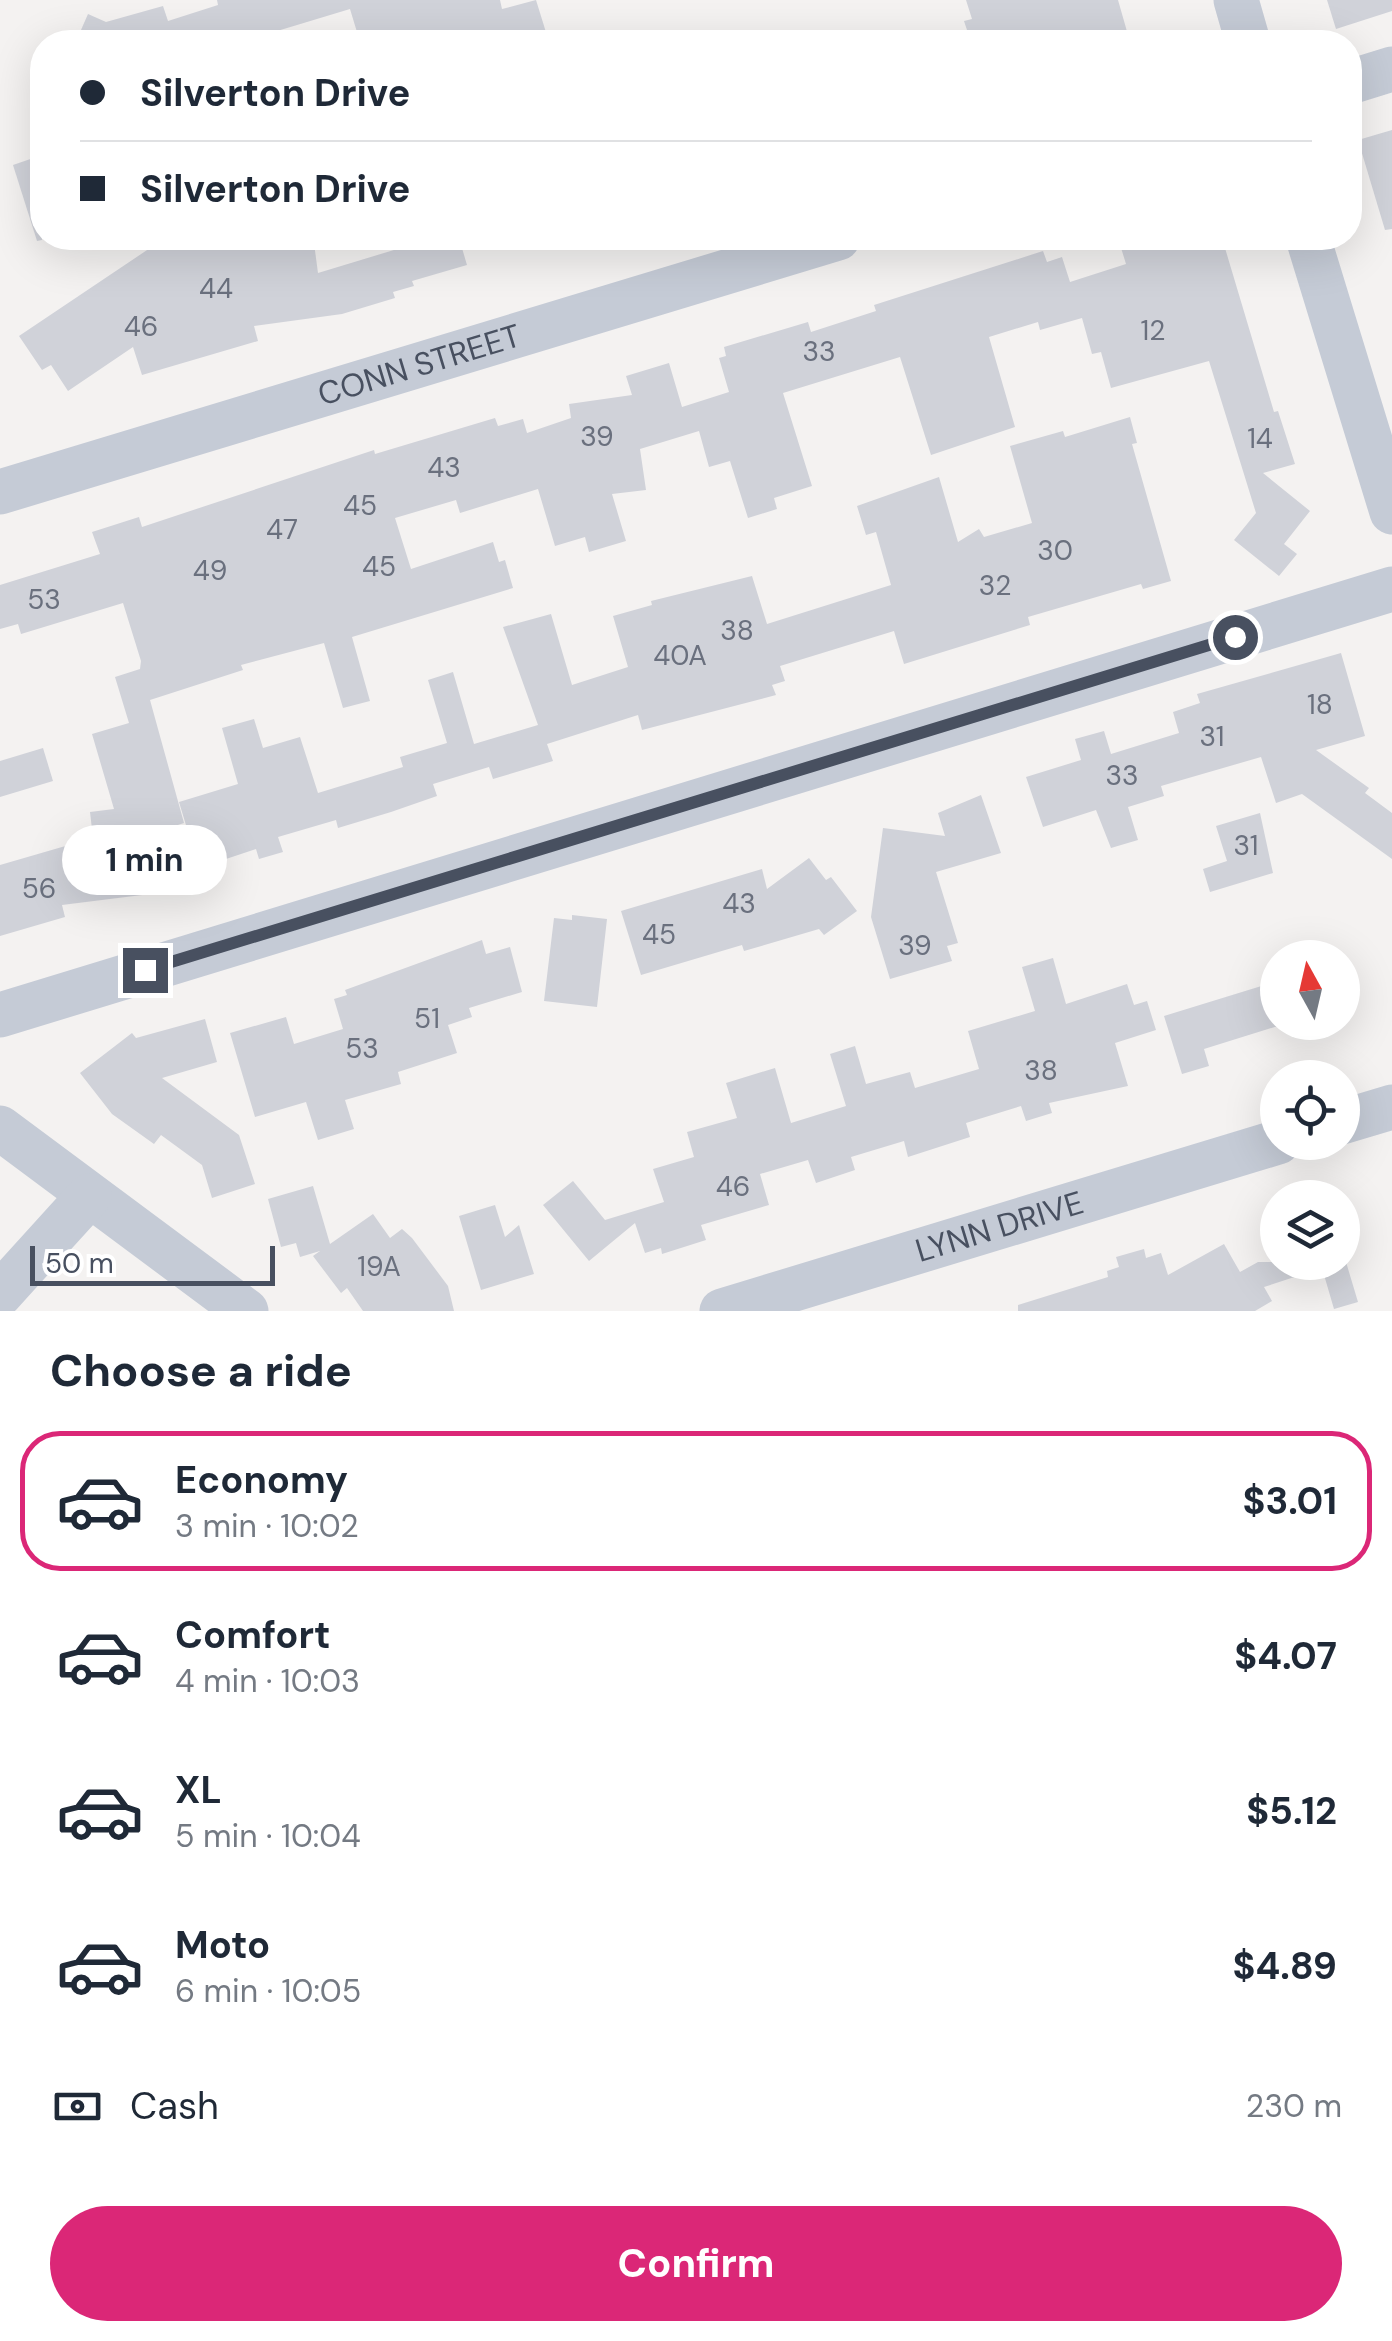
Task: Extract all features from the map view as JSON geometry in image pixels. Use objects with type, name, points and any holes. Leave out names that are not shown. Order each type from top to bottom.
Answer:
[{"type":"street","points":[[1236,0],[1245,30]]},
{"type":"street","points":[[1362,78],[1392,69]]},
{"type":"street","name":"CONN STREET","points":[[0,492],[798,250]]},
{"type":"street","points":[[1312,250],[1392,512]]},
{"type":"street","points":[[0,1015],[1392,589]]},
{"type":"street","points":[[1360,1117],[1392,1107]]},
{"type":"street","points":[[0,1128],[246,1311]]},
{"type":"street","name":"LYNN DRIVE","points":[[722,1311],[1260,1147]]},
{"type":"street","points":[[0,1294],[89,1196]]},
{"type":"building","points":[[217,0],[500,0],[502,9],[536,0],[545,30],[356,30],[350,9],[281,30],[81,30],[88,14],[106,22],[163,6],[168,21],[218,5]]},
{"type":"building","points":[[966,0],[1118,0],[1127,30],[967,30],[964,21],[972,19]]},
{"type":"building","points":[[1327,0],[1392,0],[1392,11],[1336,29]]},
{"type":"building","points":[[1392,130],[1392,229],[1385,230],[1362,153],[1362,139]]},
{"type":"building","points":[[30,159],[30,219],[13,165]]},
{"type":"building","points":[[147,250],[315,250],[318,273],[394,250],[463,250],[467,265],[412,281],[414,286],[393,292],[395,298],[342,314],[254,326],[258,341],[142,375],[133,347],[68,391],[51,365],[42,370],[19,336]]},
{"type":"building","points":[[1122,250],[1226,250],[1274,412],[1278,411],[1295,464],[1263,473],[1310,511],[1284,544],[1297,554],[1279,576],[1234,540],[1256,513],[1209,361],[1111,388],[1101,352],[1092,354],[1082,318],[1040,330],[1038,322],[989,337],[1015,427],[931,455],[900,357],[783,393],[812,486],[774,498],[777,509],[748,518],[730,461],[709,467],[699,431],[640,449],[646,490],[612,494],[626,541],[589,552],[585,537],[555,546],[538,489],[460,513],[456,500],[395,518],[411,569],[493,542],[499,562],[505,560],[513,588],[352,637],[370,701],[343,708],[324,643],[241,665],[243,670],[150,700],[184,823],[135,839],[142,895],[62,905],[65,917],[0,936],[0,865],[93,838],[90,812],[114,809],[92,734],[129,723],[115,677],[140,669],[141,661],[123,603],[21,634],[18,624],[0,629],[0,585],[100,554],[92,532],[139,517],[142,527],[374,450],[375,454],[495,418],[498,426],[523,419],[527,433],[571,418],[569,404],[632,395],[626,376],[669,363],[682,407],[729,392],[719,358],[726,356],[724,347],[808,322],[811,332],[876,311],[874,305],[1043,251],[1047,262],[1062,257],[1070,282],[1126,264]]},
{"type":"building","points":[[1130,417],[1137,443],[1132,444],[1171,581],[1143,589],[1141,584],[1028,617],[1030,625],[904,664],[894,631],[780,666],[785,681],[772,685],[776,695],[642,730],[638,715],[547,744],[553,761],[493,779],[489,767],[433,784],[437,796],[391,812],[338,828],[336,820],[278,837],[283,852],[259,859],[256,849],[199,868],[179,802],[238,784],[222,728],[254,719],[263,748],[300,737],[318,793],[403,767],[400,757],[447,743],[428,680],[453,672],[474,744],[538,725],[503,627],[551,614],[572,685],[628,667],[613,616],[652,605],[651,601],[752,576],[767,624],[891,585],[876,532],[866,535],[857,506],[939,477],[958,542],[979,529],[984,537],[1032,523],[1010,446],[1063,431],[1065,437]]},
{"type":"building","points":[[1341,653],[1365,736],[1316,750],[1369,788],[1365,793],[1392,813],[1392,859],[1302,794],[1276,803],[1261,757],[1161,786],[1164,796],[1128,807],[1138,840],[1111,848],[1096,810],[1043,827],[1026,777],[1081,760],[1075,739],[1104,731],[1111,754],[1179,733],[1173,712],[1200,703],[1197,694]]},
{"type":"building","points":[[43,748],[53,781],[0,797],[0,761]]},
{"type":"building","points":[[981,795],[1001,853],[936,872],[958,943],[947,946],[952,961],[890,979],[871,917],[883,828],[945,836],[938,813]]},
{"type":"building","points":[[1260,813],[1273,873],[1210,892],[1203,869],[1227,861],[1216,826]]},
{"type":"building","points":[[809,858],[826,880],[831,877],[857,911],[824,935],[819,929],[744,951],[742,945],[641,975],[621,911],[762,869],[767,889]]},
{"type":"building","points":[[572,915],[607,919],[597,1007],[544,1001],[554,918],[572,920]]},
{"type":"building","points":[[482,940],[486,954],[510,947],[522,992],[469,1008],[472,1017],[448,1025],[457,1053],[398,1072],[401,1084],[345,1100],[354,1129],[318,1140],[306,1102],[255,1117],[230,1033],[286,1017],[294,1044],[343,1029],[334,999],[347,995],[345,990]]},
{"type":"building","points":[[1053,958],[1066,1004],[1127,984],[1134,1005],[1147,1001],[1156,1030],[1115,1043],[1128,1086],[1049,1103],[1052,1113],[1026,1121],[1021,1106],[966,1123],[970,1137],[908,1157],[904,1141],[851,1157],[855,1170],[816,1183],[808,1160],[760,1174],[769,1205],[701,1225],[706,1240],[662,1254],[661,1248],[645,1253],[635,1223],[589,1261],[543,1205],[573,1181],[605,1220],[664,1202],[653,1169],[694,1157],[687,1132],[737,1118],[726,1083],[775,1068],[791,1123],[846,1106],[830,1054],[855,1046],[866,1084],[910,1072],[915,1088],[979,1069],[968,1031],[1035,1011],[1022,967]]},
{"type":"building","points":[[1260,987],[1260,1032],[1204,1049],[1209,1066],[1182,1074],[1164,1016]]},
{"type":"building","points":[[205,1019],[217,1062],[162,1078],[239,1135],[255,1184],[212,1198],[202,1165],[161,1135],[154,1144],[112,1114],[80,1073],[132,1033],[136,1038]]},
{"type":"building","points":[[313,1186],[330,1244],[373,1214],[390,1238],[402,1229],[448,1286],[454,1311],[363,1311],[347,1288],[341,1293],[313,1256],[320,1251],[300,1257],[296,1243],[281,1247],[268,1199]]},
{"type":"building","points":[[495,1205],[505,1237],[519,1225],[534,1274],[481,1290],[459,1216]]},
{"type":"building","points":[[1224,1244],[1240,1272],[1260,1262],[1260,1280],[1285,1280],[1264,1287],[1272,1301],[1255,1311],[1018,1311],[1018,1305],[1108,1277],[1107,1271],[1119,1267],[1116,1257],[1144,1249],[1146,1258],[1161,1253],[1168,1275]]},
{"type":"building","points":[[1326,1280],[1351,1280],[1358,1302],[1334,1309]]},
{"type":"route","points":[[145,970],[1235,637]]}]
